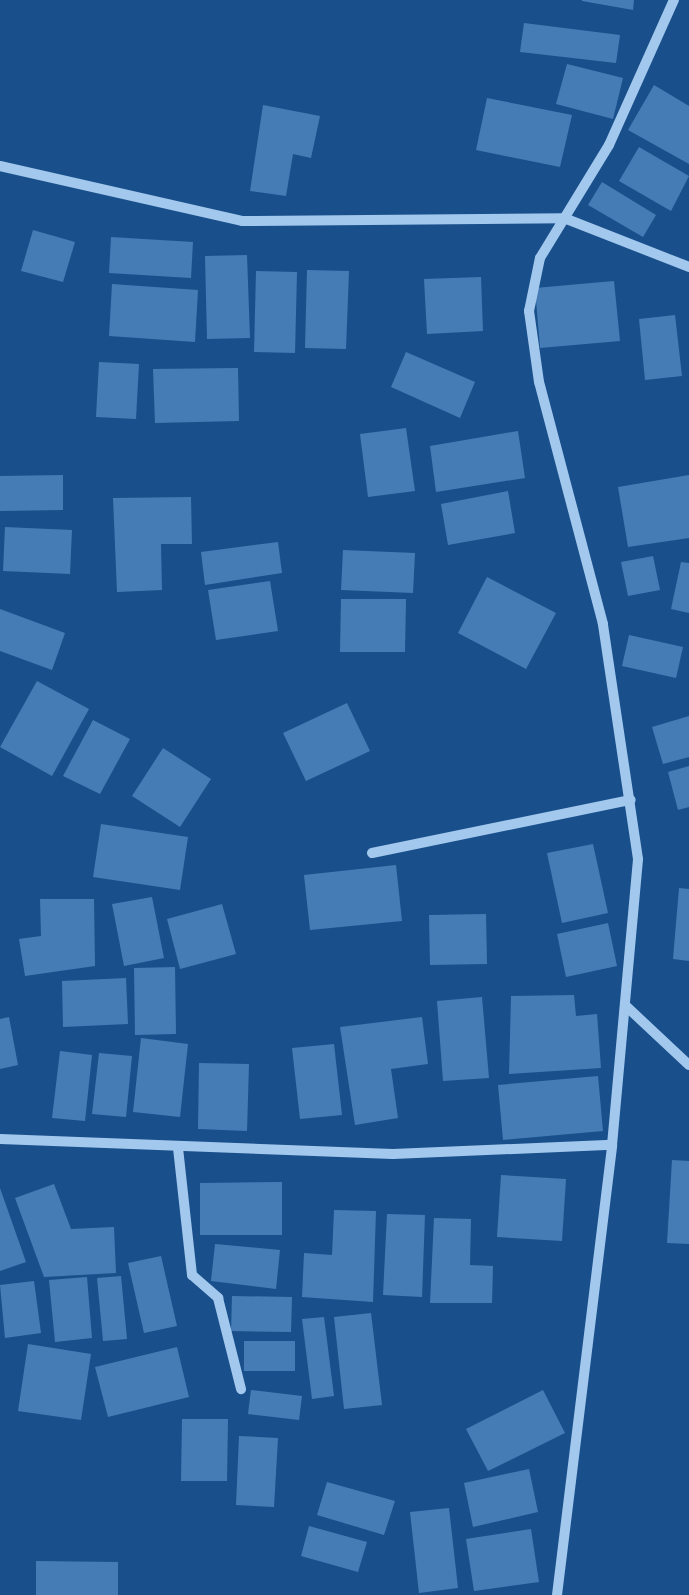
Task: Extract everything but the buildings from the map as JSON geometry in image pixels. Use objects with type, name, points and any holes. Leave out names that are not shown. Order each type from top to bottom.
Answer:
[{"type":"street","points":[[557,1595],[612,1145],[627,1007],[638,860],[631,800],[603,624],[533,348],[532,285],[540,258],[609,145],[674,0]]},
{"type":"street","points":[[0,166],[242,221],[564,218],[689,267]]},
{"type":"street","points":[[372,853],[631,800]]},
{"type":"street","points":[[627,1007],[689,1065]]},
{"type":"street","points":[[0,1139],[178,1148],[393,1154],[612,1145]]},
{"type":"street","points":[[178,1148],[192,1275],[218,1298],[241,1389]]}]
